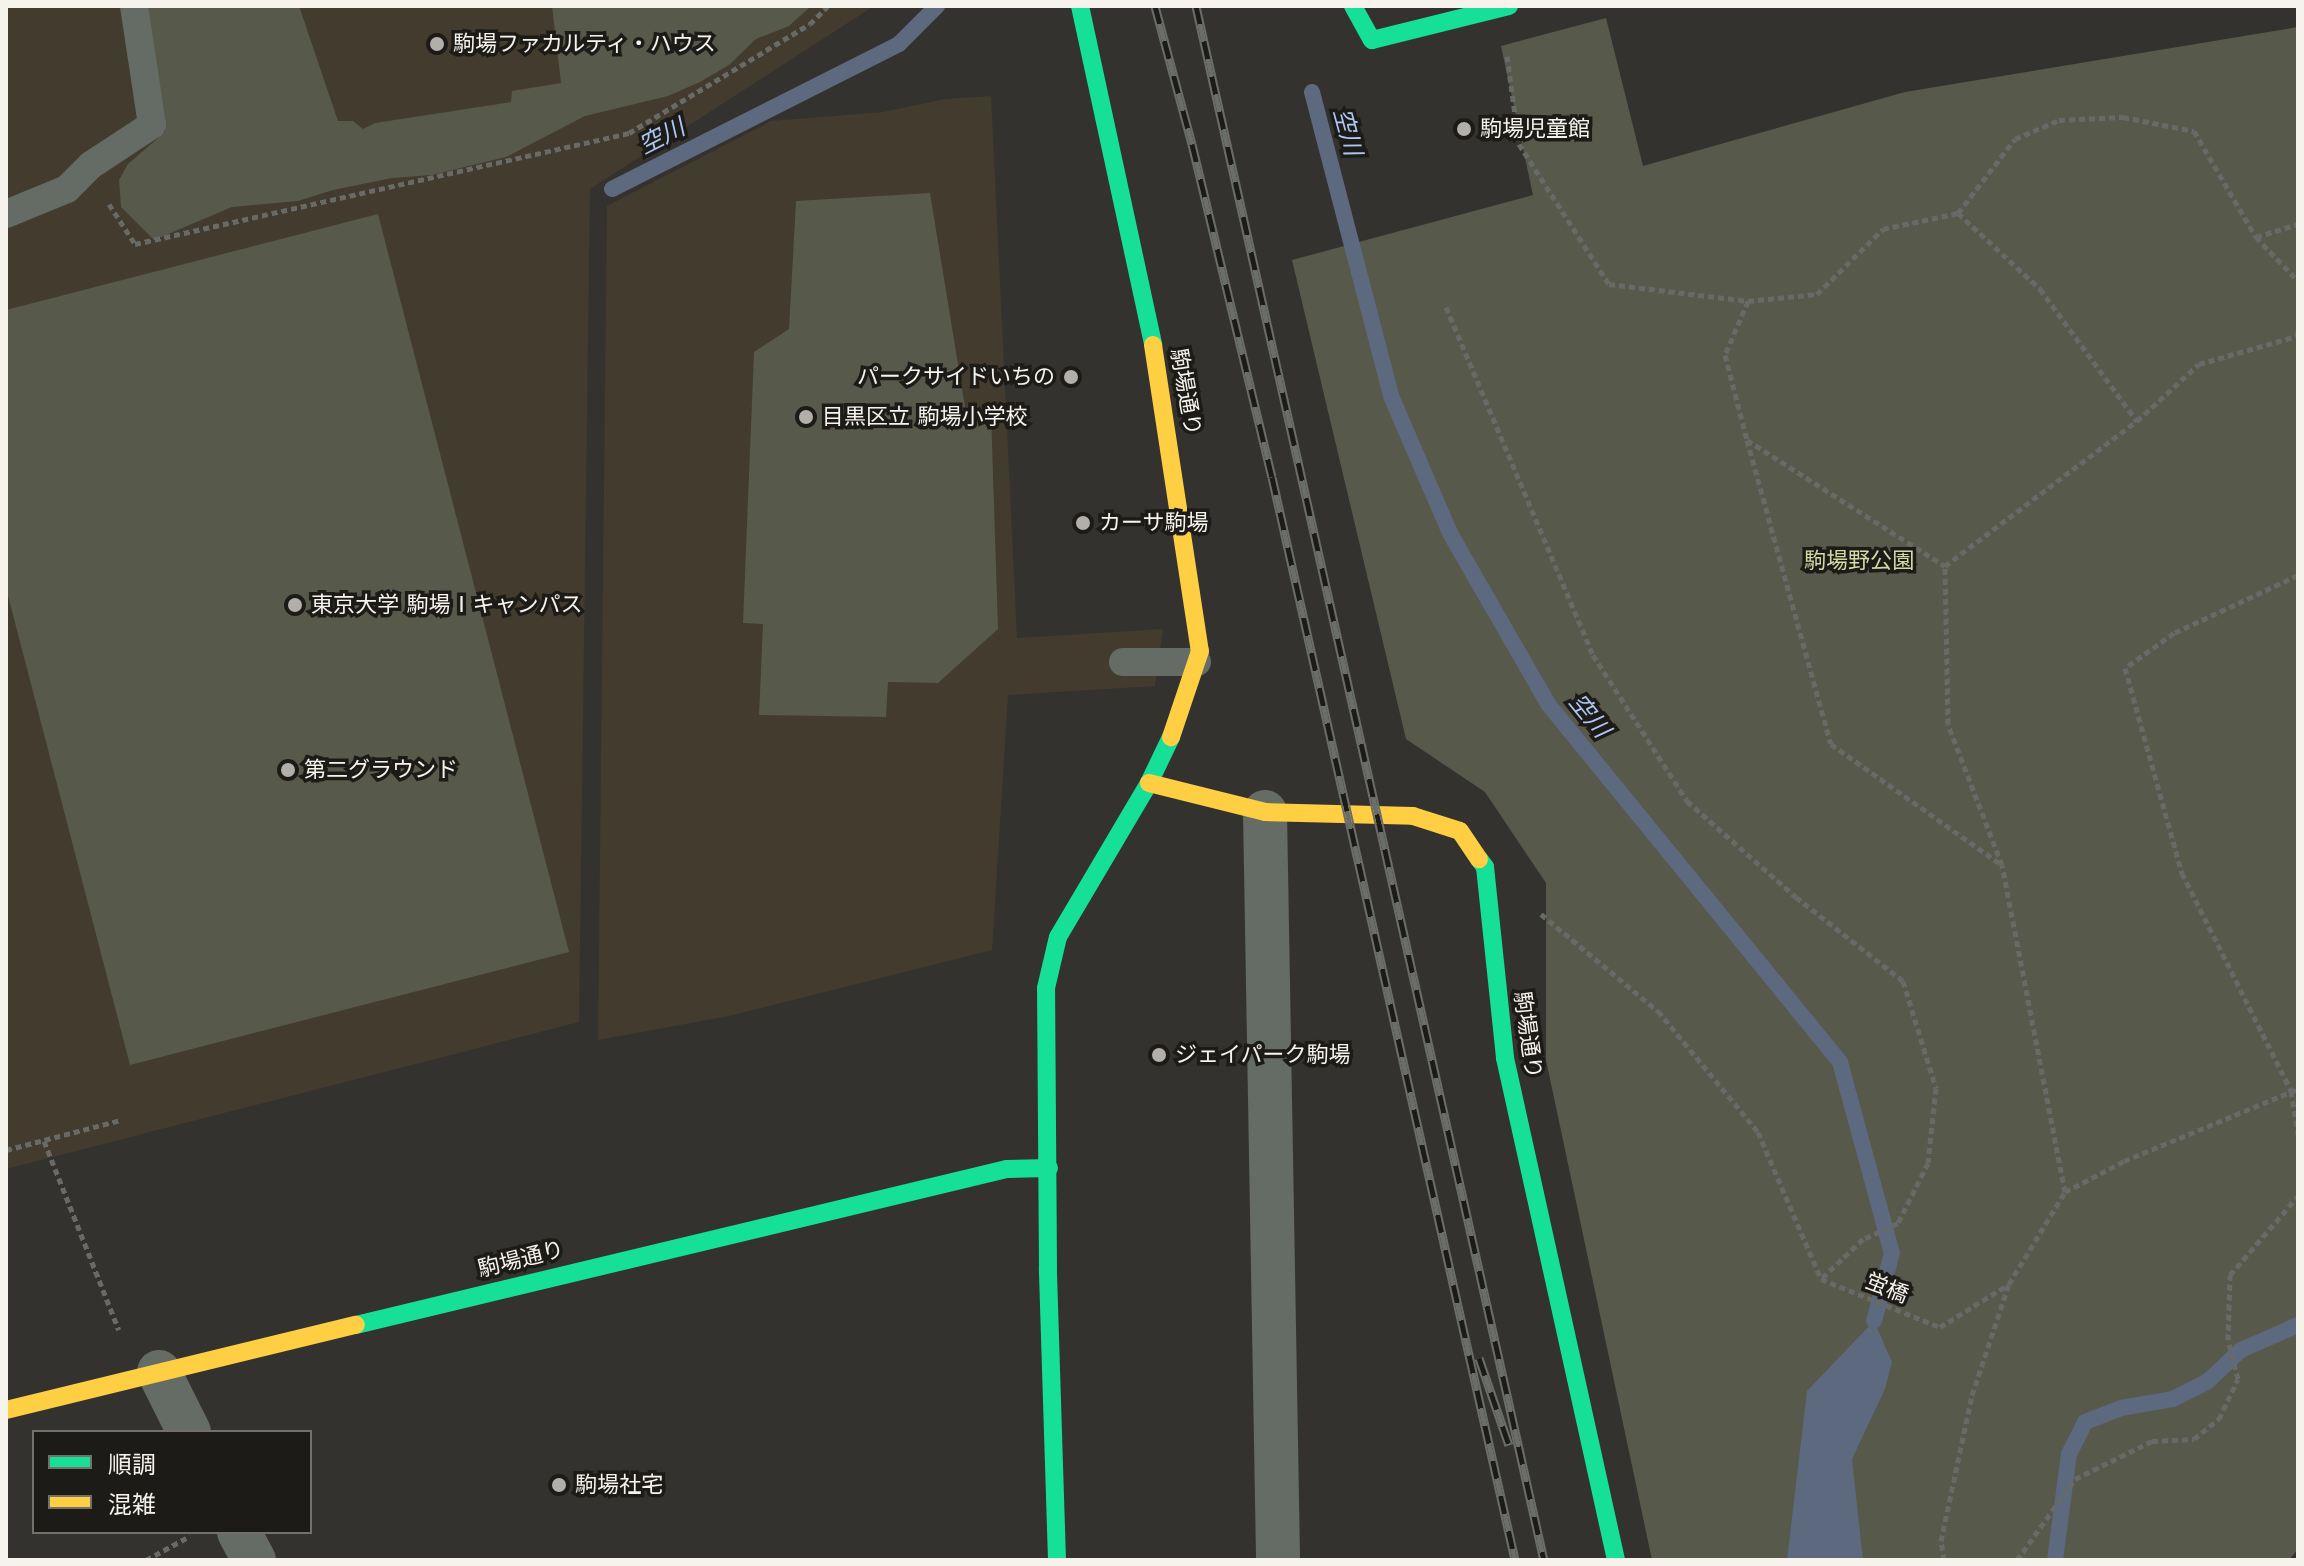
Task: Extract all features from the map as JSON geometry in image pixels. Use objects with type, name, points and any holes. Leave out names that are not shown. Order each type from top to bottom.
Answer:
[{"type":"street","name":"駒場通り","points":[[1057,1560],[1048,1268],[1046,988],[1058,937],[1149,783],[1174,732],[1200,651],[1190,562],[1161,383],[1080,6]]},
{"type":"street","points":[[1353,6],[1372,40],[1505,7]]},
{"type":"street","name":"駒場通り","points":[[1149,783],[1265,812],[1413,816],[1460,831],[1485,867],[1505,1058],[1616,1560]]},
{"type":"street","points":[[1265,812],[1278,1560]]},
{"type":"street","name":"駒場通り","points":[[6,1410],[984,1174],[1007,1169],[1049,1168]]},
{"type":"street","points":[[159,1372],[188,1430]]},
{"type":"street","points":[[240,1534],[254,1560]]},
{"type":"lane","points":[[6,214],[67,189],[91,165],[152,125],[134,6]]},
{"type":"lane","points":[[1123,662],[1197,662]]},
{"type":"path","points":[[102,192],[135,244],[629,133],[810,24],[828,6]]},
{"type":"path","points":[[1505,7],[1519,144],[1609,284],[1748,301],[1817,294],[1883,229],[1958,213],[2015,139],[2059,120],[2123,117],[2194,131],[2256,237],[2298,281]]},
{"type":"path","points":[[1958,213],[2040,289],[2137,421]]},
{"type":"path","points":[[2256,237],[2298,224]]},
{"type":"path","points":[[1748,301],[1725,355],[1831,744],[2002,865]]},
{"type":"path","points":[[1446,307],[1593,655],[1687,801],[1796,897],[1903,981],[1936,1088],[1928,1163],[1898,1223],[1863,1239],[1821,1279],[1758,1132],[1658,1011],[1485,867]]},
{"type":"path","points":[[1945,566],[2137,421],[2199,364],[2297,336],[2298,330]]},
{"type":"path","points":[[1747,440],[1945,566]]},
{"type":"path","points":[[1945,566],[1948,724],[2002,865],[2065,1192]]},
{"type":"path","points":[[2298,575],[2174,633],[2125,668],[2182,873],[2291,1091],[2298,1134]]},
{"type":"path","points":[[1944,1560],[1941,1541],[1972,1395],[2009,1284],[2065,1192],[2124,1161],[2298,1089]]},
{"type":"path","points":[[6,1150],[120,1120]]},
{"type":"path","points":[[44,1141],[123,1341]]},
{"type":"path","points":[[2017,1560],[2075,1479],[2152,1441],[2194,1439],[2219,1419],[2238,1379],[2228,1340],[2230,1275],[2298,1196]]},
{"type":"path","name":"蛍橋","points":[[1821,1279],[1940,1327],[2009,1284]]},
{"type":"path","points":[[146,1560],[194,1534]]},
{"type":"shaded area","name":"東京大学 駒場Ⅰキャンパス","points":[[6,6],[874,6],[590,189],[579,1022],[6,1169]]},
{"type":"shaded area","name":"目黒区立 駒場小学校","points":[[991,96],[1017,638],[1163,629],[1155,686],[1008,695],[992,950],[729,1016],[598,1040],[607,206],[771,121],[883,112],[945,99]]},
{"type":"green space","points":[[146,6],[299,6],[338,121],[353,121],[363,129],[375,123],[511,102],[512,91],[561,83],[552,6],[811,6],[789,26],[756,39],[729,65],[700,82],[668,96],[585,116],[506,157],[432,175],[392,178],[333,190],[298,201],[232,207],[154,240],[121,207],[119,180],[128,164],[165,132]]},
{"type":"green space","name":"駒場野公園","points":[[1606,18],[1643,166],[1905,92],[2298,27],[2298,1549],[2289,1560],[1652,1560],[1546,1060],[1546,883],[1485,792],[1406,739],[1292,260],[1533,195],[1501,46]]},
{"type":"green space","points":[[930,193],[966,413],[991,412],[998,629],[938,683],[888,682],[886,717],[759,715],[763,624],[743,623],[754,352],[789,329],[796,201]]},
{"type":"green space","name":"第二グラウンド","points":[[378,214],[569,952],[130,1065],[6,588],[6,310]]},
{"type":"water","points":[[1874,1321],[1892,1362],[1885,1389],[1852,1459],[1863,1560],[1787,1560],[1807,1391]]},
{"type":"waterway","name":"空川","points":[[612,189],[899,44],[937,6]]},
{"type":"waterway","name":"空川","points":[[1312,92],[1391,396],[1451,535],[1548,704],[1840,1062],[1892,1253],[1874,1321]]},
{"type":"waterway","points":[[2055,1560],[2069,1454],[2085,1422],[2121,1408],[2173,1399],[2207,1382],[2241,1350],[2298,1325]]},
{"type":"railway","points":[[1155,6],[1192,144],[1272,477],[1515,1560]]},
{"type":"railway","points":[[1196,6],[1544,1560]]},
{"type":"railway","points":[[1479,1358],[1509,1445]]},
{"type":"traffic: fast","points":[[1080,6],[1153,345]]},
{"type":"traffic: fast","points":[[1353,6],[1372,40],[1509,6]]},
{"type":"traffic: fast","points":[[1057,1560],[1048,1268],[1046,988],[1058,937],[1149,783],[1171,737]]},
{"type":"traffic: fast","points":[[1479,859],[1485,867],[1505,1058],[1616,1560]]},
{"type":"traffic: fast","points":[[356,1325],[1007,1169],[1049,1168]]},
{"type":"traffic: slow","points":[[1153,345],[1200,651],[1171,737]]},
{"type":"traffic: slow","points":[[1149,783],[1265,812],[1413,816],[1460,831],[1479,859]]},
{"type":"traffic: slow","points":[[6,1410],[356,1325]]},
{"type":"place","name":"駒場ファカルティ・ハウス","points":[[437,44]]},
{"type":"place","name":"駒場児童館","points":[[1464,129]]},
{"type":"place","name":"パークサイドいちの","points":[[1071,377]]},
{"type":"place","name":"目黒区立 駒場小学校","points":[[806,417]]},
{"type":"place","name":"カーサ駒場","points":[[1083,523]]},
{"type":"place","name":"東京大学 駒場Ⅰキャンパス","points":[[295,605]]},
{"type":"place","name":"第二グラウンド","points":[[288,770]]},
{"type":"place","name":"ジェイパーク駒場","points":[[1159,1055]]},
{"type":"place","name":"駒場社宅","points":[[559,1485]]}]
